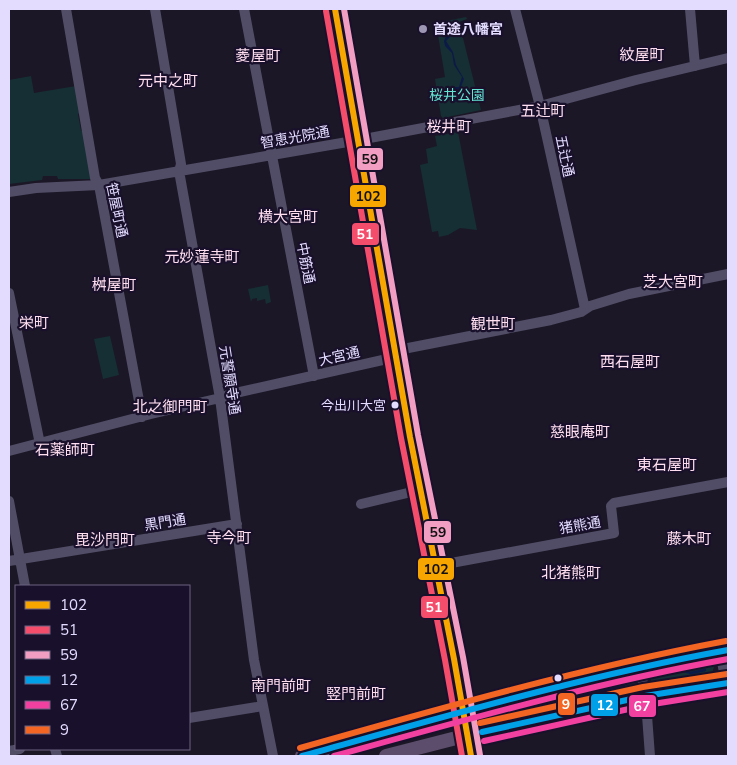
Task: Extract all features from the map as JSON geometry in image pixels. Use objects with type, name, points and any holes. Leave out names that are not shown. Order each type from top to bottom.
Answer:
[{"type":"main road","points":[[335,9],[420,490],[464,710],[471,756]]},
{"type":"main road","points":[[302,756],[464,710],[640,666],[724,650]]},
{"type":"main road","points":[[386,756],[468,735],[645,696],[727,683]]},
{"type":"street","name":"笹屋町通","points":[[66,9],[95,178],[99,185],[142,417]]},
{"type":"street","name":"元誓願寺通","points":[[155,9],[180,164],[179,171],[220,398],[238,524],[254,660],[274,756]]},
{"type":"street","name":"中筋通","points":[[244,9],[314,376]]},
{"type":"street","name":"五辻通","points":[[515,9],[540,106],[585,309]]},
{"type":"street","points":[[690,9],[695,66]]},
{"type":"street","name":"智恵光院通","points":[[9,192],[36,188],[99,185],[359,140],[540,106],[728,58]]},
{"type":"street","name":"大宮通","points":[[9,451],[230,394],[396,358],[398,350],[551,320],[581,312],[591,305],[629,294],[728,274]]},
{"type":"street","points":[[9,293],[40,444]]},
{"type":"street","name":"猪熊通","points":[[435,566],[614,533],[611,506],[614,503],[728,482]]},
{"type":"street","points":[[362,504],[420,490]]},
{"type":"street","points":[[9,501],[14,560],[24,585]]},
{"type":"street","name":"黒門通","points":[[14,560],[238,524]]},
{"type":"street","points":[[724,650],[727,683]]},
{"type":"street","points":[[640,666],[645,696],[650,756]]},
{"type":"street","points":[[190,718],[263,706]]},
{"type":"green space","name":"桜井公園","points":[[466,17],[467,19],[459,22],[481,110],[443,118],[441,116],[435,79],[445,77],[436,23]]},
{"type":"green space","points":[[31,76],[34,93],[76,86],[81,112],[78,114],[81,131],[84,130],[92,176],[90,179],[58,179],[57,176],[43,176],[42,180],[9,184],[9,80]]},
{"type":"green space","points":[[458,132],[477,230],[460,228],[448,235],[439,237],[438,231],[432,232],[420,165],[428,163],[426,149],[437,146],[435,136]]},
{"type":"green space","points":[[268,285],[271,302],[266,304],[265,299],[257,301],[257,298],[252,299],[251,302],[248,289]]},
{"type":"green space","points":[[110,336],[119,375],[103,379],[94,339]]},
{"type":"green space","points":[[707,663],[712,664],[714,667],[712,673],[655,684],[651,682],[653,674]]},
{"type":"green space","points":[[630,679],[636,681],[634,689],[497,715],[498,713]]},
{"type":"water","points":[[448,33],[451,36],[446,41],[453,52],[456,65],[464,79],[459,92],[459,101],[454,102],[450,100],[449,96],[455,94],[455,87],[459,87],[462,77],[454,65],[452,53],[445,46],[444,41]]},
{"type":"waterway","points":[[656,676],[684,671],[691,673],[705,670]]},
{"type":"waterway","points":[[554,702],[624,686]]},
{"type":"transit line","name":"102","points":[[335,9],[410,437],[454,659],[471,756]]},
{"type":"transit line","name":"59","points":[[344,9],[418,435],[463,657],[480,755]]},
{"type":"transit line","name":"51","points":[[326,11],[401,438],[462,756]]},
{"type":"transit line","name":"9","points":[[300,748],[565,676],[726,641]]},
{"type":"transit line","name":"12","points":[[302,756],[567,685],[674,660],[728,650]]},
{"type":"transit line","name":"67","points":[[334,756],[579,691],[728,659]]},
{"type":"transit line","name":"9","points":[[480,723],[643,687],[727,674]]},
{"type":"transit line","name":"12","points":[[482,732],[645,696],[728,683]]},
{"type":"transit line","name":"67","points":[[484,741],[647,705],[728,692]]},
{"type":"place","name":"首途八幡宮","points":[[423,29]]},
{"type":"place","name":"今出川大宮","points":[[395,405]]},
{"type":"district","name":"紋屋町","points":[[642,55]]},
{"type":"district","name":"菱屋町","points":[[258,56]]},
{"type":"district","name":"元中之町","points":[[168,81]]},
{"type":"district","name":"五辻町","points":[[543,111]]},
{"type":"district","name":"桜井町","points":[[449,127]]},
{"type":"district","name":"横大宮町","points":[[288,217]]},
{"type":"district","name":"元妙蓮寺町","points":[[202,257]]},
{"type":"district","name":"芝大宮町","points":[[673,282]]},
{"type":"district","name":"桝屋町","points":[[114,285]]},
{"type":"district","name":"栄町","points":[[34,323]]},
{"type":"district","name":"観世町","points":[[493,324]]},
{"type":"district","name":"西石屋町","points":[[630,362]]},
{"type":"district","name":"北之御門町","points":[[170,407]]},
{"type":"district","name":"慈眼庵町","points":[[580,432]]},
{"type":"district","name":"石薬師町","points":[[65,450]]},
{"type":"district","name":"東石屋町","points":[[667,465]]},
{"type":"district","name":"寺今町","points":[[229,538]]},
{"type":"district","name":"藤木町","points":[[689,539]]},
{"type":"district","name":"毘沙門町","points":[[105,540]]},
{"type":"district","name":"北猪熊町","points":[[571,573]]},
{"type":"district","name":"南門前町","points":[[281,686]]},
{"type":"district","name":"竪門前町","points":[[356,694]]}]
